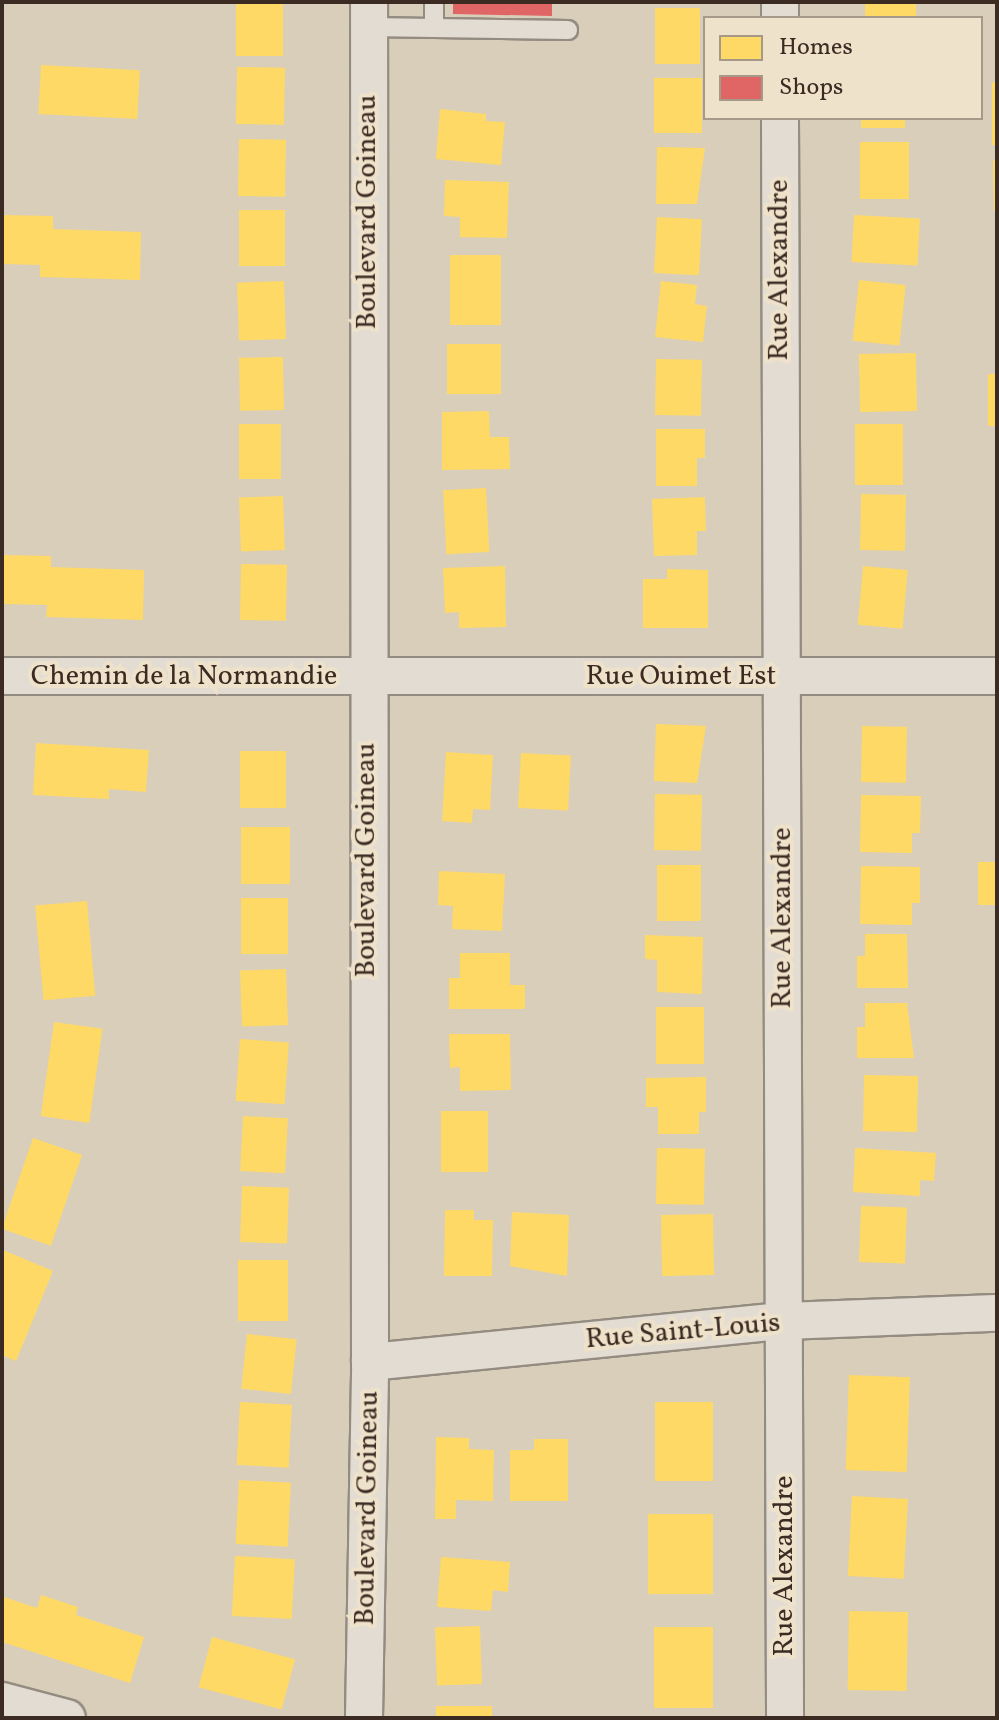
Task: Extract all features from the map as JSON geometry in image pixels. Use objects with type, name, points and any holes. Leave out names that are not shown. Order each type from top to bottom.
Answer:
[{"type":"street","name":"Boulevard Goineau","points":[[364,1718],[370,1362],[366,678],[369,14]]},
{"type":"street","name":"Rue Alexandre","points":[[780,120],[785,1718]]},
{"type":"street","name":"Chemin de la Normandie","points":[[2,676],[366,678]]},
{"type":"street","name":"Rue Ouimet Est","points":[[366,678],[997,676]]},
{"type":"street","name":"Rue Saint-Louis","points":[[370,1362],[784,1321],[997,1313]]},
{"type":"street","points":[[2,1701],[67,1718]]},
{"type":"lane","points":[[434,2],[434,28]]},
{"type":"lane","points":[[369,14],[434,28],[568,30]]},
{"type":"building: Homes","points":[[236,2],[283,2],[283,56],[236,56]]},
{"type":"building: Homes","points":[[865,2],[916,2],[916,16],[865,16]]},
{"type":"building: Homes","points":[[655,8],[700,8],[700,64],[655,64]]},
{"type":"building: Homes","points":[[41,65],[140,70],[137,119],[38,114]]},
{"type":"building: Homes","points":[[237,67],[285,68],[284,125],[236,124]]},
{"type":"building: Homes","points":[[654,78],[702,78],[702,133],[654,133]]},
{"type":"building: Homes","points":[[992,82],[997,82],[997,145],[992,145]]},
{"type":"building: Homes","points":[[440,109],[486,114],[486,121],[505,122],[501,165],[436,159]]},
{"type":"building: Homes","points":[[861,120],[905,120],[905,128],[861,128]]},
{"type":"building: Homes","points":[[239,139],[286,140],[285,197],[238,196]]},
{"type":"building: Homes","points":[[860,142],[909,142],[909,199],[860,199]]},
{"type":"building: Homes","points":[[657,147],[705,148],[697,204],[656,204]]},
{"type":"building: Homes","points":[[993,160],[997,160],[997,211],[994,211]]},
{"type":"building: Homes","points":[[445,180],[509,182],[507,238],[460,237],[460,217],[444,216]]},
{"type":"building: Homes","points":[[239,210],[285,210],[285,266],[239,266]]},
{"type":"building: Homes","points":[[2,215],[53,216],[53,229],[141,232],[140,280],[40,277],[40,265],[2,264]]},
{"type":"building: Homes","points":[[854,215],[920,218],[917,265],[852,262]]},
{"type":"building: Homes","points":[[657,217],[702,219],[699,275],[654,273]]},
{"type":"building: Homes","points":[[450,255],[501,255],[501,325],[450,325]]},
{"type":"building: Homes","points":[[859,280],[906,285],[899,346],[853,341]]},
{"type":"building: Homes","points":[[284,281],[286,339],[239,341],[237,283]]},
{"type":"building: Homes","points":[[661,281],[697,285],[695,304],[707,306],[703,342],[655,337]]},
{"type":"building: Homes","points":[[447,344],[501,344],[501,394],[447,394]]},
{"type":"building: Homes","points":[[916,353],[917,411],[860,412],[859,354]]},
{"type":"building: Homes","points":[[283,357],[284,410],[240,411],[239,358]]},
{"type":"building: Homes","points":[[656,359],[702,360],[701,416],[655,415]]},
{"type":"building: Homes","points":[[988,374],[997,374],[997,426],[988,426]]},
{"type":"building: Homes","points":[[489,411],[490,437],[509,437],[510,469],[442,470],[442,412]]},
{"type":"building: Homes","points":[[239,424],[281,424],[281,479],[239,479]]},
{"type":"building: Homes","points":[[855,424],[903,424],[903,485],[855,485]]},
{"type":"building: Homes","points":[[656,429],[705,429],[705,458],[697,458],[697,486],[656,486]]},
{"type":"building: Homes","points":[[486,488],[489,552],[446,554],[443,490]]},
{"type":"building: Homes","points":[[861,494],[906,495],[905,551],[860,550]]},
{"type":"building: Homes","points":[[283,496],[285,550],[241,552],[239,498]]},
{"type":"building: Homes","points":[[705,497],[706,531],[697,531],[697,555],[654,556],[652,499]]},
{"type":"building: Homes","points":[[2,555],[51,556],[51,567],[144,570],[143,620],[46,617],[47,605],[2,604]]},
{"type":"building: Homes","points":[[241,564],[287,565],[286,621],[240,620]]},
{"type":"building: Homes","points":[[505,566],[506,627],[459,628],[459,612],[445,613],[443,568]]},
{"type":"building: Homes","points":[[863,566],[908,570],[903,629],[858,625]]},
{"type":"building: Homes","points":[[667,569],[708,570],[708,628],[643,628],[643,579],[667,579]]},
{"type":"building: Homes","points":[[656,724],[706,726],[697,783],[654,781]]},
{"type":"building: Homes","points":[[862,726],[907,727],[906,783],[861,782]]},
{"type":"building: Homes","points":[[36,743],[149,750],[146,792],[109,789],[109,799],[33,795]]},
{"type":"building: Homes","points":[[240,751],[286,751],[286,808],[240,808]]},
{"type":"building: Homes","points":[[446,752],[493,755],[490,810],[473,809],[472,823],[442,821]]},
{"type":"building: Homes","points":[[521,753],[571,756],[568,811],[518,808]]},
{"type":"building: Homes","points":[[655,794],[702,795],[701,851],[654,850]]},
{"type":"building: Homes","points":[[861,795],[921,796],[920,833],[912,833],[912,853],[860,852]]},
{"type":"building: Homes","points":[[241,827],[290,827],[290,884],[241,884]]},
{"type":"building: Homes","points":[[978,862],[997,862],[997,905],[978,905]]},
{"type":"building: Homes","points":[[657,865],[701,865],[701,921],[657,921]]},
{"type":"building: Homes","points":[[861,866],[920,867],[920,903],[912,903],[912,925],[860,924]]},
{"type":"building: Homes","points":[[439,871],[505,874],[502,931],[452,929],[453,906],[438,905]]},
{"type":"building: Homes","points":[[241,898],[288,898],[288,954],[241,954]]},
{"type":"building: Homes","points":[[87,901],[95,996],[43,1000],[35,906]]},
{"type":"building: Homes","points":[[865,934],[907,934],[908,988],[857,988],[857,956],[865,956]]},
{"type":"building: Homes","points":[[645,935],[703,937],[702,994],[657,992],[657,960],[645,959]]},
{"type":"building: Homes","points":[[460,953],[510,953],[510,985],[525,985],[525,1009],[449,1009],[449,978],[460,978]]},
{"type":"building: Homes","points":[[286,969],[288,1025],[242,1027],[240,971]]},
{"type":"building: Homes","points":[[865,1003],[907,1003],[914,1058],[857,1058],[857,1027],[865,1027]]},
{"type":"building: Homes","points":[[656,1007],[704,1007],[704,1064],[656,1064]]},
{"type":"building: Homes","points":[[54,1022],[103,1029],[89,1123],[41,1116]]},
{"type":"building: Homes","points":[[449,1034],[510,1034],[511,1090],[460,1091],[460,1067],[450,1068]]},
{"type":"building: Homes","points":[[240,1039],[289,1042],[285,1104],[236,1101]]},
{"type":"building: Homes","points":[[864,1075],[918,1076],[917,1132],[863,1131]]},
{"type":"building: Homes","points":[[706,1077],[706,1112],[699,1112],[699,1134],[658,1134],[658,1107],[646,1107],[646,1078]]},
{"type":"building: Homes","points":[[441,1111],[488,1111],[488,1172],[441,1172]]},
{"type":"building: Homes","points":[[243,1116],[288,1118],[285,1173],[240,1171]]},
{"type":"building: Homes","points":[[33,1138],[82,1155],[51,1246],[2,1229]]},
{"type":"building: Homes","points":[[657,1148],[705,1149],[704,1205],[656,1204]]},
{"type":"building: Homes","points":[[855,1148],[936,1153],[934,1181],[920,1180],[920,1196],[853,1192]]},
{"type":"building: Homes","points":[[242,1186],[289,1188],[287,1244],[240,1242]]},
{"type":"building: Homes","points":[[861,1206],[907,1208],[905,1264],[859,1262]]},
{"type":"building: Homes","points":[[445,1210],[474,1210],[474,1220],[493,1220],[492,1276],[444,1276]]},
{"type":"building: Homes","points":[[512,1212],[569,1215],[567,1276],[510,1266]]},
{"type":"building: Homes","points":[[713,1214],[714,1275],[662,1276],[661,1215]]},
{"type":"building: Homes","points":[[3,1250],[53,1271],[16,1361],[2,1355]]},
{"type":"building: Homes","points":[[238,1260],[288,1260],[288,1321],[238,1321]]},
{"type":"building: Homes","points":[[247,1334],[297,1339],[291,1394],[241,1389]]},
{"type":"building: Homes","points":[[849,1375],[910,1377],[907,1472],[846,1470]]},
{"type":"building: Homes","points":[[240,1402],[292,1405],[289,1468],[237,1465]]},
{"type":"building: Homes","points":[[655,1402],[713,1402],[713,1481],[655,1481]]},
{"type":"building: Homes","points":[[436,1437],[469,1438],[469,1449],[494,1450],[493,1501],[456,1500],[456,1519],[435,1519]]},
{"type":"building: Homes","points":[[534,1439],[568,1439],[568,1501],[510,1501],[510,1450],[534,1450]]},
{"type":"building: Homes","points":[[239,1480],[291,1483],[288,1547],[236,1544]]},
{"type":"building: Homes","points":[[852,1496],[908,1499],[904,1579],[848,1576]]},
{"type":"building: Homes","points":[[648,1514],[713,1514],[713,1594],[648,1594]]},
{"type":"building: Homes","points":[[235,1556],[295,1559],[292,1619],[232,1616]]},
{"type":"building: Homes","points":[[441,1557],[510,1562],[508,1592],[493,1590],[491,1611],[437,1607]]},
{"type":"building: Homes","points":[[41,1595],[78,1607],[76,1615],[144,1637],[130,1683],[2,1642],[4,1597],[37,1608]]},
{"type":"building: Homes","points":[[849,1611],[908,1612],[907,1691],[848,1690]]},
{"type":"building: Homes","points":[[480,1626],[482,1684],[437,1686],[435,1628]]},
{"type":"building: Homes","points":[[654,1627],[713,1627],[713,1708],[654,1708]]},
{"type":"building: Homes","points":[[212,1637],[295,1659],[282,1709],[199,1687]]},
{"type":"building: Homes","points":[[436,1706],[492,1706],[492,1718],[436,1718]]},
{"type":"building: Shops","points":[[453,2],[552,2],[552,16],[453,14]]}]
